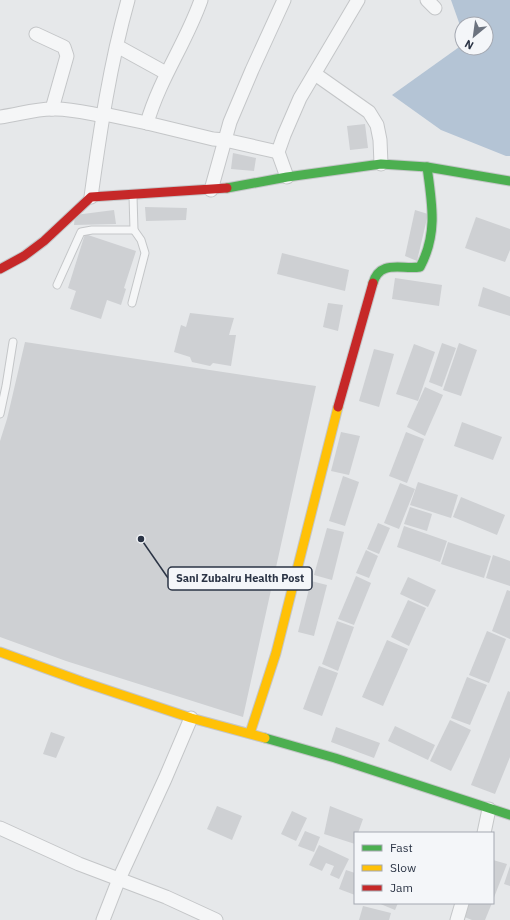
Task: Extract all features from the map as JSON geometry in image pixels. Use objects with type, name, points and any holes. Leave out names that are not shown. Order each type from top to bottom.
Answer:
[{"type":"street","points":[[0,269],[24,256],[44,241],[91,197],[119,30],[128,0]]},
{"type":"street","points":[[147,123],[166,73],[196,15],[201,0]]},
{"type":"street","points":[[211,190],[230,122],[284,0]]},
{"type":"street","points":[[287,177],[278,152],[300,98],[358,0]]},
{"type":"street","points":[[36,34],[64,47],[67,56],[52,109]]},
{"type":"street","points":[[117,46],[166,73]]},
{"type":"street","points":[[315,74],[369,112],[377,126],[380,140],[381,164]]},
{"type":"street","points":[[0,117],[12,116],[30,111],[52,109],[74,111],[147,123],[213,139],[278,152]]},
{"type":"street","points":[[91,197],[211,190],[243,186],[287,177],[381,164],[426,167],[510,181]]},
{"type":"street","points":[[250,733],[276,653],[346,377],[374,280],[379,272],[384,268],[391,266],[413,269],[420,267],[428,248],[432,235],[433,217],[426,167]]},
{"type":"street","points":[[0,652],[83,682],[191,718],[250,733],[335,758],[510,815]]},
{"type":"street","points":[[103,920],[119,879],[165,780],[191,718]]},
{"type":"street","points":[[484,832],[489,809]]},
{"type":"street","points":[[0,828],[79,864],[166,897],[216,920]]},
{"type":"street","points":[[457,920],[462,904]]},
{"type":"lane","points":[[132,304],[145,253],[141,240],[134,230],[133,194]]},
{"type":"lane","points":[[57,285],[81,232],[92,230],[134,230]]},
{"type":"lane","points":[[0,414],[13,342]]},
{"type":"water","points":[[451,0],[510,0],[510,156],[506,156],[441,130],[392,95],[454,51],[454,56],[494,56],[494,16],[457,16]]},
{"type":"building","points":[[365,124],[368,148],[350,150],[347,126]]},
{"type":"building","points":[[233,153],[256,158],[254,171],[231,169]]},
{"type":"building","points":[[145,207],[187,208],[186,220],[146,221]]},
{"type":"building","points":[[114,210],[116,224],[74,225],[75,215]]},
{"type":"building","points":[[415,210],[428,214],[417,261],[405,256]]},
{"type":"building","points":[[476,217],[510,229],[510,250],[505,262],[465,248]]},
{"type":"building","points":[[85,234],[136,251],[124,288],[126,289],[121,305],[107,300],[101,319],[70,309],[76,291],[68,288]]},
{"type":"building","points":[[282,253],[349,270],[345,291],[277,274]]},
{"type":"building","points":[[395,278],[442,285],[439,306],[392,299]]},
{"type":"building","points":[[483,287],[510,297],[510,316],[478,306]]},
{"type":"building","points":[[328,303],[343,305],[338,331],[323,327]]},
{"type":"building","points":[[190,313],[234,318],[229,335],[236,335],[231,366],[213,363],[210,366],[192,362],[190,357],[174,352],[181,325],[186,327]]},
{"type":"building","points":[[25,342],[316,386],[243,717],[66,661],[0,637],[0,441],[7,419]]},
{"type":"building","points":[[442,343],[456,348],[442,387],[429,382]]},
{"type":"building","points":[[459,343],[477,350],[461,396],[443,390]]},
{"type":"building","points":[[414,344],[435,352],[418,401],[396,394]]},
{"type":"building","points":[[374,349],[394,354],[379,407],[359,401]]},
{"type":"building","points":[[425,387],[443,395],[425,436],[407,427]]},
{"type":"building","points":[[462,422],[502,437],[493,460],[454,446]]},
{"type":"building","points":[[341,432],[360,436],[349,475],[331,471]]},
{"type":"building","points":[[406,432],[424,439],[407,483],[389,476]]},
{"type":"building","points":[[343,476],[359,482],[345,526],[329,521]]},
{"type":"building","points":[[418,482],[458,495],[451,518],[410,505]]},
{"type":"building","points":[[400,483],[415,489],[399,529],[384,523]]},
{"type":"building","points":[[461,497],[505,515],[497,535],[453,517]]},
{"type":"building","points":[[410,507],[432,514],[427,531],[404,524]]},
{"type":"building","points":[[378,523],[390,528],[379,554],[367,549]]},
{"type":"building","points":[[404,526],[447,541],[440,562],[397,547]]},
{"type":"building","points":[[327,528],[344,532],[332,580],[314,575]]},
{"type":"building","points":[[448,542],[491,556],[484,578],[441,564]]},
{"type":"building","points":[[366,550],[378,556],[369,578],[356,573]]},
{"type":"building","points":[[493,555],[510,561],[510,586],[486,578]]},
{"type":"building","points":[[356,576],[371,583],[354,625],[338,619]]},
{"type":"building","points":[[408,577],[436,590],[428,607],[400,594]]},
{"type":"building","points":[[311,581],[327,585],[314,636],[298,632]]},
{"type":"building","points":[[507,590],[510,591],[510,639],[492,631]]},
{"type":"building","points":[[408,600],[426,608],[409,646],[391,637]]},
{"type":"building","points":[[337,621],[354,627],[338,671],[322,664]]},
{"type":"building","points":[[487,631],[506,639],[489,683],[469,675]]},
{"type":"building","points":[[387,640],[408,649],[383,706],[362,697]]},
{"type":"building","points":[[319,666],[338,673],[322,716],[303,709]]},
{"type":"building","points":[[467,677],[487,685],[470,725],[451,718]]},
{"type":"building","points":[[508,691],[510,692],[510,757],[495,794],[471,785]]},
{"type":"building","points":[[450,720],[471,730],[451,771],[430,761]]},
{"type":"building","points":[[395,726],[435,745],[428,760],[388,741]]},
{"type":"building","points":[[336,727],[380,743],[374,758],[331,742]]},
{"type":"building","points":[[51,732],[65,737],[56,758],[43,754]]},
{"type":"building","points":[[217,806],[242,816],[232,840],[207,829]]},
{"type":"building","points":[[330,806],[363,819],[358,832],[354,832],[354,844],[324,834]]},
{"type":"building","points":[[292,811],[307,818],[296,841],[281,834]]},
{"type":"building","points":[[305,831],[320,837],[314,852],[298,846]]},
{"type":"building","points":[[319,845],[349,859],[339,879],[330,875],[334,866],[326,863],[322,871],[309,865]]},
{"type":"building","points":[[494,860],[507,864],[494,897]]},
{"type":"building","points":[[510,866],[510,886],[504,884]]},
{"type":"building","points":[[346,870],[354,873],[354,895],[339,889]]},
{"type":"building","points":[[380,904],[398,904],[395,910]]},
{"type":"building","points":[[468,904],[492,904],[485,920],[472,920],[462,916]]},
{"type":"building","points":[[363,906],[391,913],[389,920],[359,920]]},
{"type":"traffic: fast","points":[[227,188],[287,177],[381,164],[427,167],[510,181]]},
{"type":"traffic: fast","points":[[373,283],[376,276],[386,268],[420,267],[426,255],[432,218],[431,193],[427,167]]},
{"type":"traffic: fast","points":[[265,738],[335,758],[510,815]]},
{"type":"traffic: slow","points":[[250,733],[276,653],[338,407]]},
{"type":"traffic: slow","points":[[0,652],[83,682],[191,718],[265,738]]},
{"type":"traffic: jam","points":[[0,269],[24,256],[44,241],[91,197],[227,188]]},
{"type":"traffic: jam","points":[[338,407],[373,283]]},
{"type":"place","name":"Sani Zubairu Health Post","points":[[141,539]]}]
